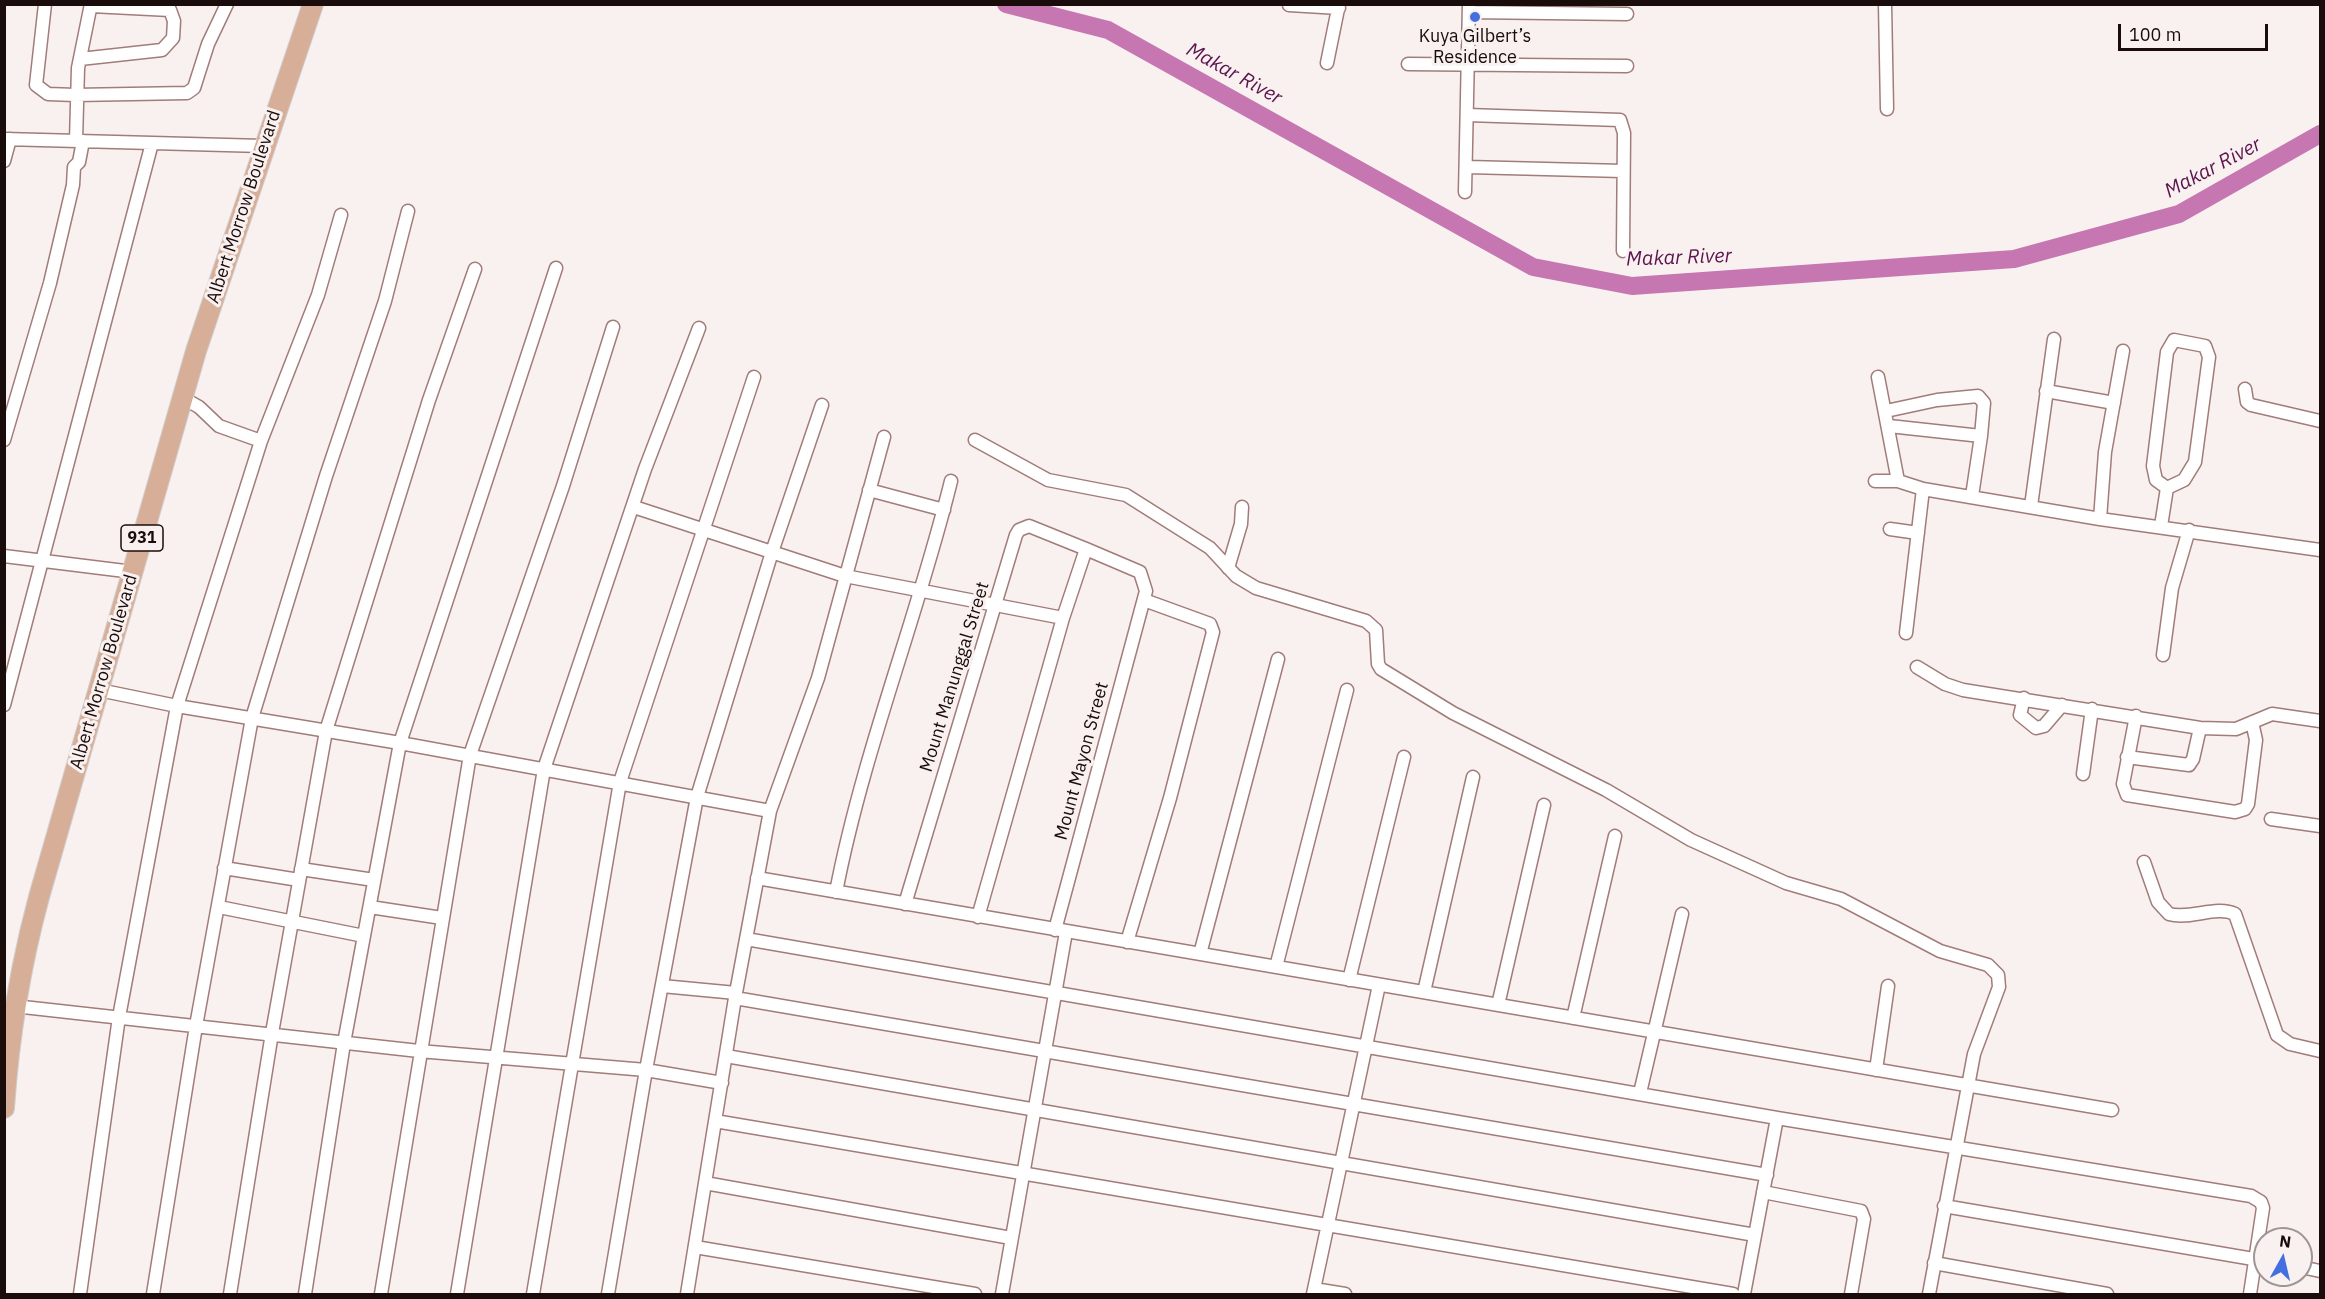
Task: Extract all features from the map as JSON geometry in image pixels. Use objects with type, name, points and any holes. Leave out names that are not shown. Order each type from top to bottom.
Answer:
[{"type":"main road","name":"Albert Morrow Boulevard","points":[[4,1108],[5,1079],[14,1006],[24,954],[183,398],[263,146],[313,4]]},
{"type":"street","points":[[45,4],[36,85],[48,94],[75,95],[191,91],[227,4]]},
{"type":"street","points":[[1289,4],[1339,6],[1327,63]]},
{"type":"street","points":[[1885,4],[1887,109]]},
{"type":"street","points":[[4,440],[50,283],[73,185],[74,167],[79,162],[75,95],[80,59],[91,5],[170,10],[174,21],[174,38],[170,45],[153,52],[80,59]]},
{"type":"street","points":[[1465,192],[1467,167],[1466,63],[1469,8],[1628,14]]},
{"type":"street","points":[[1408,64],[1627,66]]},
{"type":"street","points":[[1467,115],[1618,118],[1624,133],[1623,250]]},
{"type":"street","points":[[4,161],[7,139],[263,146]]},
{"type":"street","points":[[4,705],[45,560],[152,143]]},
{"type":"street","points":[[1467,167],[1623,171]]},
{"type":"street","points":[[153,1294],[196,1026],[252,718],[326,476],[385,301],[408,211]]},
{"type":"street","points":[[80,1294],[119,1017],[177,706],[261,441],[318,295],[340,215]]},
{"type":"street","points":[[305,1294],[344,1043],[400,743],[556,268]]},
{"type":"street","points":[[231,1294],[272,1033],[326,731],[429,400],[475,269]]},
{"type":"street","points":[[381,1294],[419,1051],[470,755],[563,486],[613,327]]},
{"type":"street","points":[[457,1294],[544,769],[645,469],[699,328]]},
{"type":"street","points":[[2031,506],[2054,339]]},
{"type":"street","points":[[2174,340],[2205,346],[2209,357],[2195,462],[2184,480],[2167,488],[2156,480],[2152,466],[2168,347],[2174,340]]},
{"type":"street","points":[[2100,519],[2104,452],[2123,351]]},
{"type":"street","points":[[533,1294],[620,782],[754,377]]},
{"type":"street","points":[[1878,377],[1898,481]]},
{"type":"street","points":[[2245,389],[2247,402],[2251,405],[2320,421]]},
{"type":"street","points":[[2046,391],[2114,403]]},
{"type":"street","points":[[1886,411],[1937,400],[1978,396],[1984,403],[1972,496]]},
{"type":"street","points":[[183,398],[199,406],[219,426],[261,441]]},
{"type":"street","points":[[608,1294],[646,1070],[697,797],[772,552],[822,405]]},
{"type":"street","points":[[1889,426],[1981,436]]},
{"type":"street","points":[[687,1294],[735,996],[770,811],[806,717],[884,436]]},
{"type":"street","points":[[975,440],[1048,480],[1126,495],[1210,548],[1228,568],[1256,588],[1365,621],[1376,630],[1378,664],[1387,675],[1453,713],[1606,790],[1691,840],[1786,883],[1841,899],[1940,951],[1988,965],[1998,975],[1999,987],[1977,1041],[1955,1146],[1929,1294]]},
{"type":"street","points":[[836,892],[856,802],[922,592],[951,481]]},
{"type":"street","points":[[1875,482],[1898,481],[1923,489],[2100,519],[2320,550]]},
{"type":"street","points":[[2161,526],[2167,488]]},
{"type":"street","points":[[869,489],[944,510]]},
{"type":"street","points":[[1906,633],[1923,489]]},
{"type":"street","points":[[634,507],[845,576],[1063,618]]},
{"type":"street","points":[[1228,568],[1241,524],[1242,507]]},
{"type":"street","name":"Mount Manunggal Street","points":[[905,904],[1019,530],[1029,526],[1086,549]]},
{"type":"street","points":[[1890,529],[1918,533]]},
{"type":"street","points":[[2163,655],[2172,588],[2189,530]]},
{"type":"street","points":[[978,917],[1063,618],[1086,549],[1140,572],[1146,584],[1144,600],[1210,624],[1213,632],[1170,798],[1127,942]]},
{"type":"street","points":[[4,556],[132,572]]},
{"type":"street","name":"Mount Mayon Street","points":[[1002,1294],[1056,993],[1060,931],[1144,600]]},
{"type":"street","points":[[1200,954],[1278,659]]},
{"type":"street","points":[[1917,667],[1954,688],[2200,728],[2228,730],[2272,714],[2320,721]]},
{"type":"street","points":[[99,690],[177,706],[620,782],[770,811]]},
{"type":"street","points":[[1276,967],[1347,690]]},
{"type":"street","points":[[2024,698],[2020,715],[2036,728],[2044,726],[2062,705]]},
{"type":"street","points":[[2083,774],[2092,709]]},
{"type":"street","points":[[2136,716],[2123,784],[2127,795],[2240,811],[2248,804],[2256,740],[2252,722]]},
{"type":"street","points":[[2127,757],[2189,765],[2193,759],[2200,728]]},
{"type":"street","points":[[1349,980],[1404,757]]},
{"type":"street","points":[[1424,992],[1473,777]]},
{"type":"street","points":[[1498,1005],[1544,805]]},
{"type":"street","points":[[2271,819],[2320,825]]},
{"type":"street","points":[[1573,1017],[1615,836]]},
{"type":"street","points":[[2144,862],[2158,902],[2169,914],[2186,916],[2225,911],[2235,914],[2277,1035],[2290,1044],[2320,1051]]},
{"type":"street","points":[[224,868],[374,880]]},
{"type":"street","points":[[757,878],[2112,1110]]},
{"type":"street","points":[[219,907],[364,936]]},
{"type":"street","points":[[370,907],[442,918]]},
{"type":"street","points":[[1640,1094],[1682,914]]},
{"type":"street","points":[[746,939],[1778,1118],[2251,1196],[2261,1202],[2262,1227]]},
{"type":"street","points":[[1345,1294],[1314,1292],[1379,985]]},
{"type":"street","points":[[662,986],[735,996],[1354,1106],[1767,1175]]},
{"type":"street","points":[[1876,1070],[1888,986]]},
{"type":"street","points":[[14,1006],[419,1051],[646,1070],[722,1083]]},
{"type":"street","points":[[726,1056],[1755,1235]]},
{"type":"street","points":[[1744,1294],[1778,1118]]},
{"type":"street","points":[[715,1121],[1733,1294]]},
{"type":"street","points":[[705,1184],[1011,1238]]},
{"type":"street","points":[[1763,1191],[1861,1211],[1864,1219],[1851,1294]]},
{"type":"street","points":[[1944,1206],[2253,1259]]},
{"type":"street","points":[[695,1247],[975,1294]]},
{"type":"street","points":[[1934,1263],[2107,1294]]},
{"type":"waterway","name":"Makar River","points":[[1006,4],[1108,30],[1533,267],[1632,286],[2014,259],[2179,214],[2320,134]]},
{"type":"place","name":"Kuya Gilbert’s Residence","points":[[1475,17]]}]
